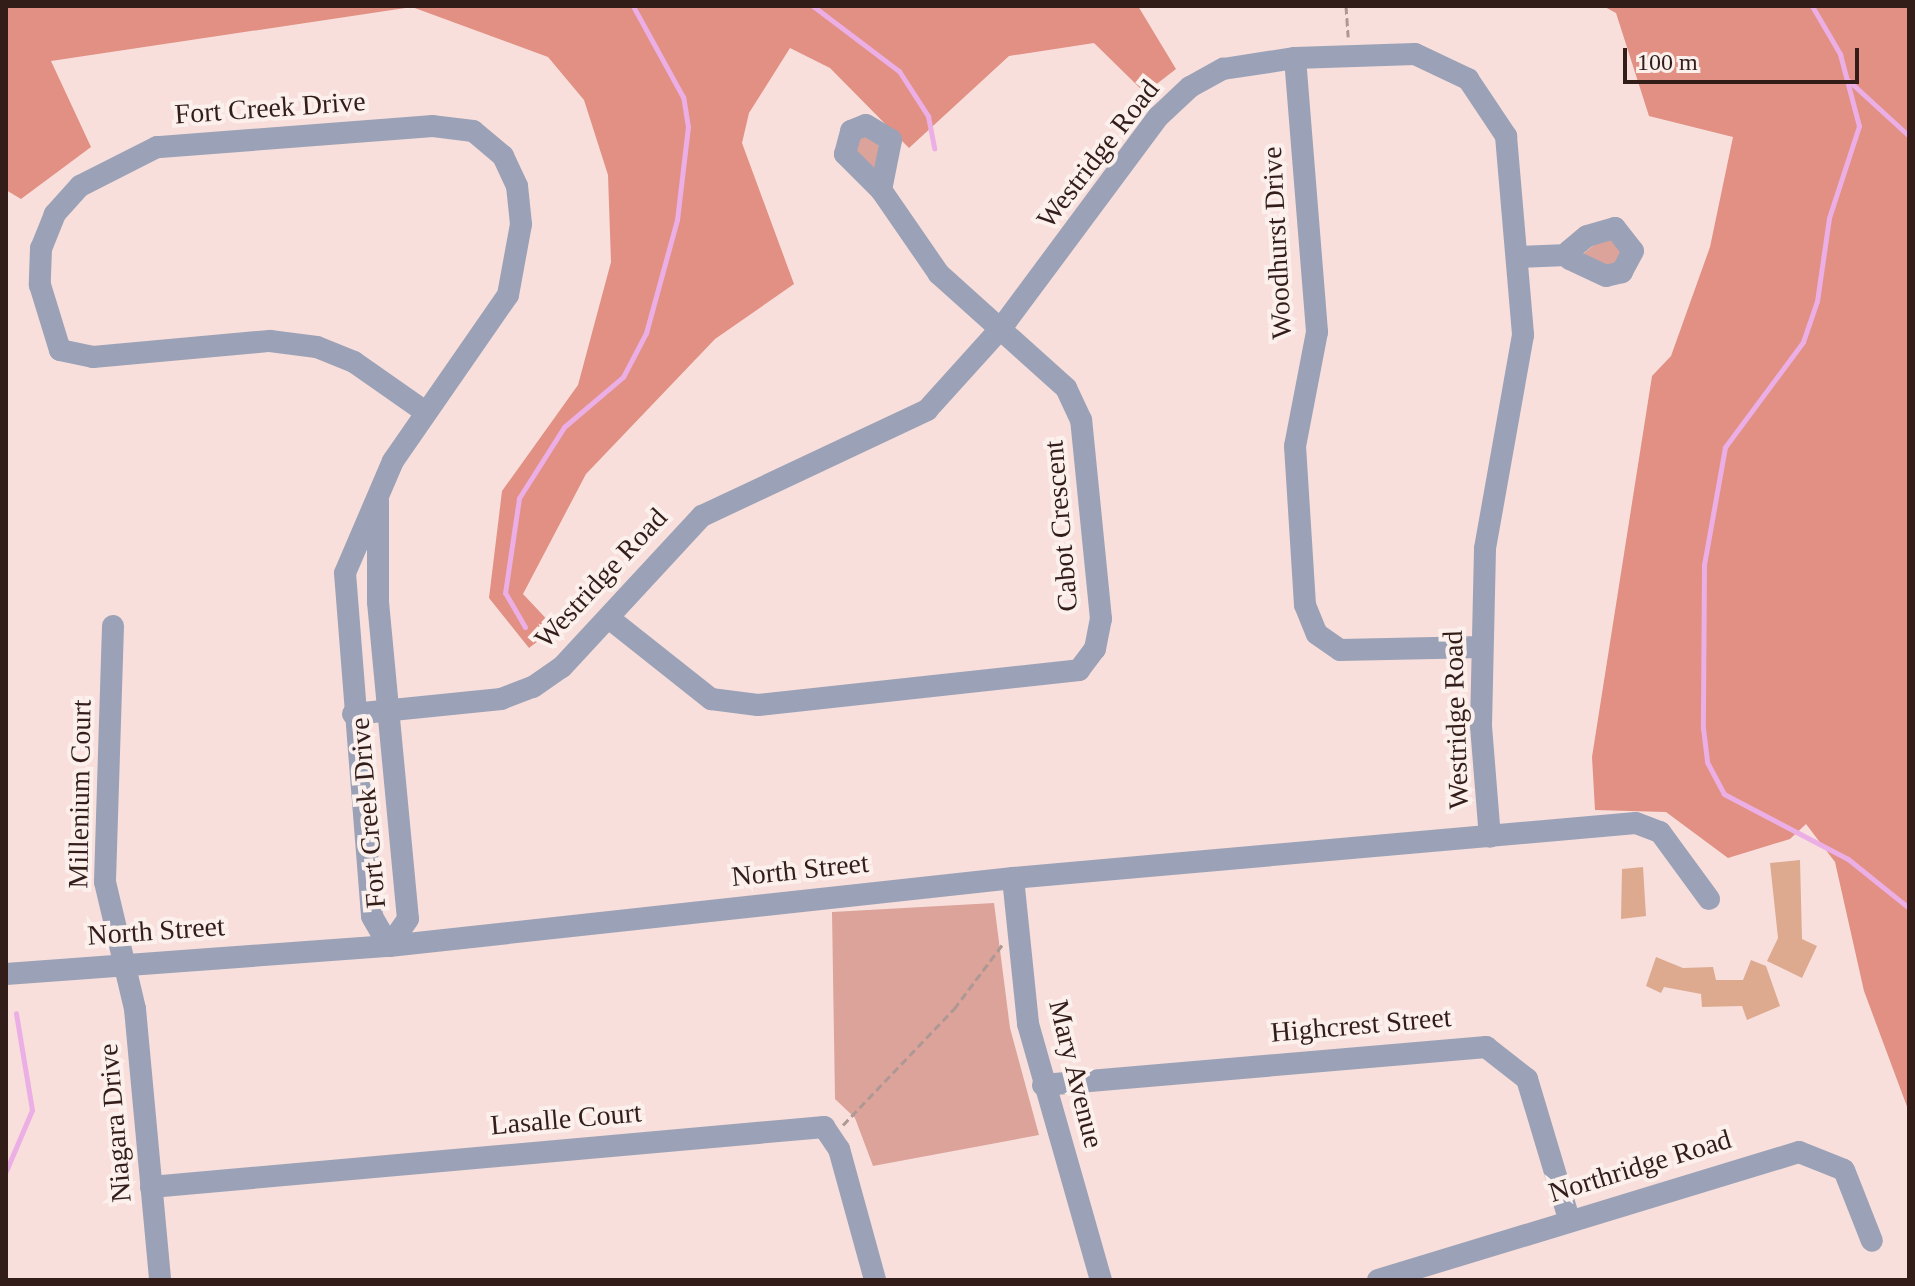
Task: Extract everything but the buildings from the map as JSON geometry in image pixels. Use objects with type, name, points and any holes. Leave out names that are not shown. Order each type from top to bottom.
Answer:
[{"type":"street","name":"Westridge Road","points":[[353,714],[501,699],[533,687],[610,619],[702,516],[905,425],[953,385],[1002,327],[1174,101],[1223,69],[1349,53],[1415,54],[1444,63],[1490,104],[1506,136],[1523,335],[1488,516],[1482,647],[1490,837]]},
{"type":"street","name":"Woodhurst Drive","points":[[1295,58],[1317,332],[1295,446],[1305,605],[1317,634],[1340,650],[1482,647]]},
{"type":"street","name":"Fort Creek Drive","points":[[379,492],[377,578],[408,919],[389,946],[372,916],[353,714],[345,573],[379,492],[424,411],[508,295],[518,238],[517,186],[503,156],[473,131],[433,126],[157,147],[80,186],[55,214],[41,248],[40,285],[60,350],[93,357],[270,341],[317,347],[354,362],[424,411]]},
{"type":"street","name":"Cabot Crescent","points":[[610,619],[711,699],[758,705],[1079,670],[1095,649],[1101,619],[1081,420],[1066,388],[1002,327],[939,274],[881,190]]},
{"type":"street","points":[[1517,257],[1568,255]]},
{"type":"street","name":"Millenium Court","points":[[113,626],[105,882],[119,962]]},
{"type":"street","name":"North Street","points":[[6,974],[119,962],[389,946],[1013,878],[1636,823],[1660,832],[1709,899]]},
{"type":"street","name":"Mary Avenue","points":[[1013,878],[1043,1085],[1101,1280]]},
{"type":"street","name":"Niagara Drive","points":[[119,962],[135,1009],[160,1280]]},
{"type":"street","name":"Highcrest Street","points":[[1043,1085],[1486,1047],[1527,1079],[1569,1219]]},
{"type":"street","name":"Lasalle Court","points":[[151,1187],[811,1126],[832,1134]]},
{"type":"street","points":[[832,1134],[875,1280]]},
{"type":"street","name":"Northridge Road","points":[[1378,1280],[1569,1219],[1799,1152],[1844,1170],[1872,1241]]},
{"type":"path","points":[[1346,6],[1349,53]]},
{"type":"path","points":[[832,1134],[954,1009],[1018,922]]},
{"type":"shaded area","points":[[6,6],[1138,6],[1176,69],[1145,93],[1094,43],[1009,56],[909,148],[830,68],[790,48],[749,113],[742,143],[794,284],[715,339],[586,474],[523,594],[555,628],[529,648],[489,598],[502,491],[578,385],[611,262],[608,175],[584,100],[548,57],[412,7],[51,61],[91,147],[21,199],[6,190]]},
{"type":"shaded area","points":[[1603,6],[1909,6],[1909,1112],[1864,991],[1835,862],[1806,824],[1790,839],[1728,858],[1666,812],[1595,810],[1592,757],[1652,376],[1671,356],[1710,247],[1733,137],[1649,116],[1616,13]]},
{"type":"shaded area","points":[[879,135],[878,175],[856,158],[854,138]]},
{"type":"shaded area","points":[[1607,234],[1625,257],[1610,268],[1583,254]]},
{"type":"shaded area","points":[[994,903],[1010,1028],[1039,1135],[873,1166],[855,1118],[835,1099],[832,912]]},
{"type":"waterway","points":[[525,627],[505,593],[519,498],[564,427],[623,377],[646,333],[677,220],[688,127],[683,97],[633,6]]},
{"type":"waterway","points":[[813,6],[899,71],[928,116],[934,148]]},
{"type":"waterway","points":[[1812,6],[1840,54],[1859,126],[1829,218],[1817,301],[1803,342],[1725,447],[1704,565],[1703,728],[1707,762],[1724,794],[1848,859],[1909,908]]},
{"type":"waterway","points":[[1849,81],[1909,136]]},
{"type":"waterway","points":[[6,1171],[32,1110],[16,1013]]}]
